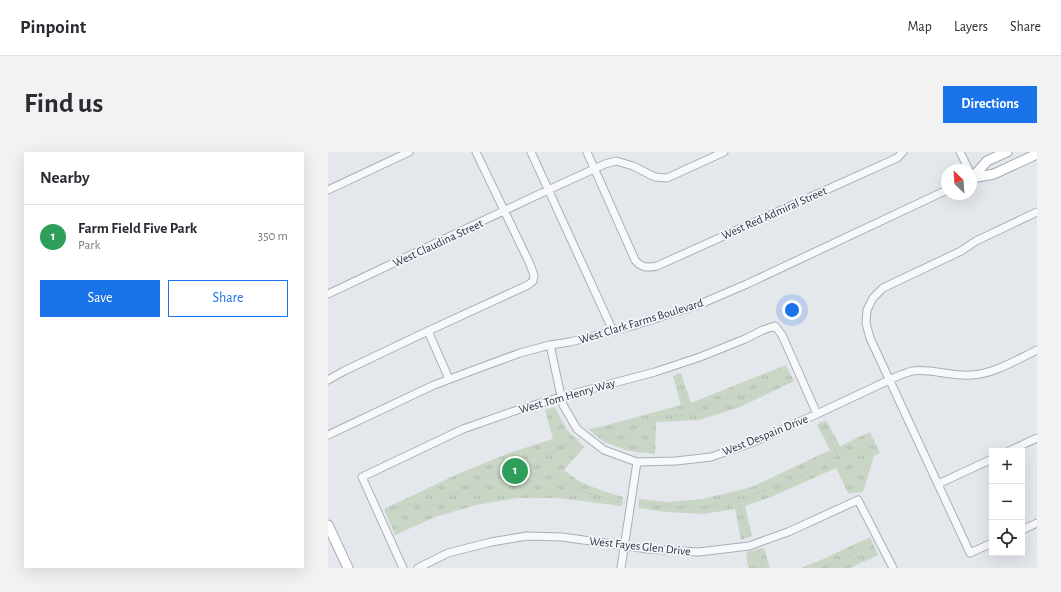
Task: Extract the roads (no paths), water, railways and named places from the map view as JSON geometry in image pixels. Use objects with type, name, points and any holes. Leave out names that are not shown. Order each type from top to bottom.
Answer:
[{"type":"main road","points":[[977,170],[987,161],[1007,152]]},
{"type":"main road","points":[[977,175],[994,174],[1037,154]]},
{"type":"main road","points":[[328,525],[348,568]]},
{"type":"street","points":[[328,190],[409,152]]},
{"type":"street","points":[[328,380],[428,331],[528,285],[533,281],[534,274],[476,152]]},
{"type":"street","points":[[531,152],[613,331]]},
{"type":"street","points":[[587,152],[594,169]]},
{"type":"street","name":"West Claudina Street","points":[[328,294],[604,164],[616,161],[633,166],[655,177],[667,178],[724,152]]},
{"type":"street","name":"West Red Admiral Street","points":[[594,169],[635,260],[638,265],[649,268],[664,263],[897,158],[903,152]]},
{"type":"street","points":[[960,152],[966,164]]},
{"type":"street","name":"West Clark Farms Boulevard","points":[[328,435],[434,385],[520,353],[613,331],[698,306],[941,193]]},
{"type":"street","points":[[989,544],[970,553],[870,338],[866,323],[867,310],[873,298],[883,288],[961,251],[976,241],[1037,212]]},
{"type":"street","name":"West Tom Henry Way","points":[[403,568],[362,477],[464,429],[520,408],[675,366],[775,326],[782,335],[816,414]]},
{"type":"street","points":[[428,331],[449,379]]},
{"type":"street","name":"West Despain Drive","points":[[550,345],[563,405],[577,429],[604,450],[637,462],[676,461],[711,457],[751,443],[900,375],[913,371],[926,371],[951,375],[971,375],[989,372],[1037,350]]},
{"type":"street","points":[[1015,448],[1037,438]]},
{"type":"street","points":[[938,484],[989,460]]},
{"type":"street","points":[[621,568],[637,462]]},
{"type":"street","name":"West Fayes Glen Drive","points":[[418,568],[448,554],[491,542],[527,536],[562,537],[648,549],[699,552],[749,546],[788,532],[858,500],[893,568]]},
{"type":"street","points":[[1025,529],[1037,523]]},
{"type":"place","name":"Farm Field Five Park","points":[[515,471]]}]
